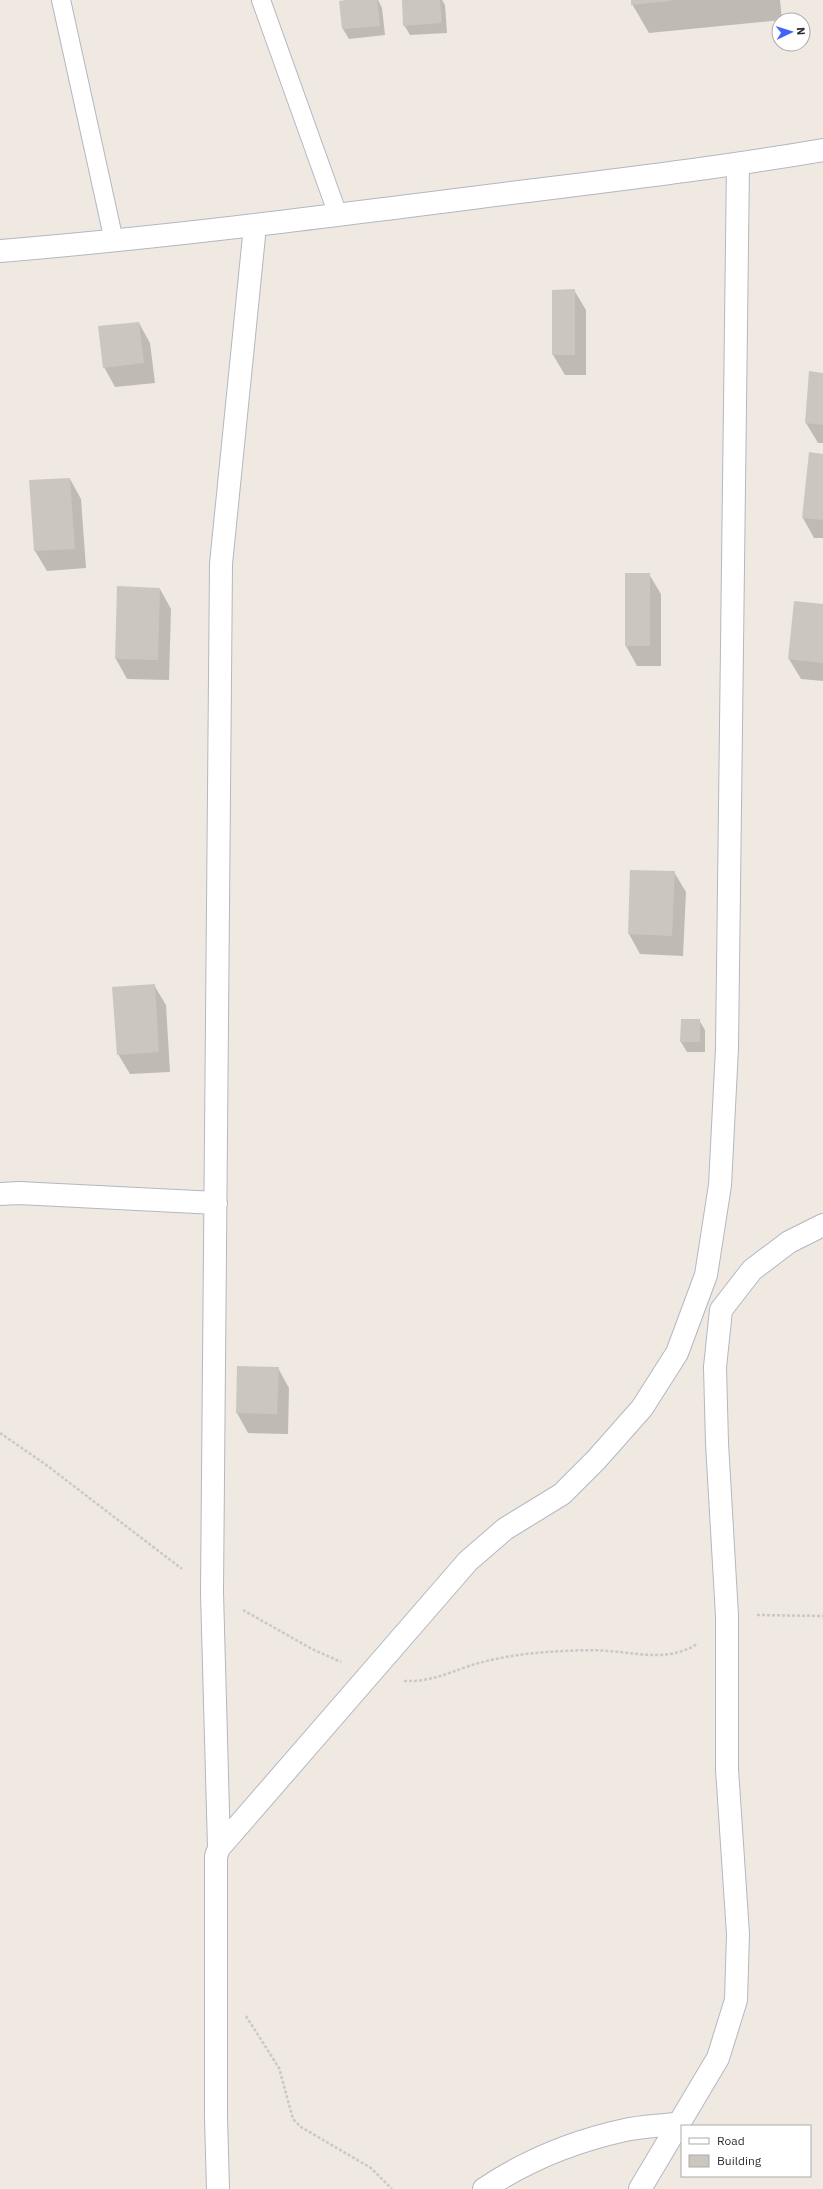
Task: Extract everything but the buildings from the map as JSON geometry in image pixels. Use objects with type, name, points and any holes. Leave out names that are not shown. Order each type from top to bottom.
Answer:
[{"type":"street","points":[[0,250],[114,242],[338,216],[738,164],[823,150]]},
{"type":"street","points":[[218,2189],[216,2117],[216,1856],[219,1848],[371,1675],[468,1561],[505,1529],[562,1494],[596,1460],[642,1408],[677,1353],[706,1275],[720,1185],[727,1048],[738,164]]},
{"type":"street","points":[[219,1848],[212,1592],[221,564],[255,226]]},
{"type":"street","points":[[0,1194],[19,1193],[216,1202]]},
{"type":"street","points":[[640,2189],[718,2058],[736,2000],[738,1934],[727,1769],[728,1616],[717,1443],[715,1367],[721,1310],[752,1270],[789,1242],[823,1226]]},
{"type":"street","points":[[484,2189],[499,2179],[557,2149],[626,2130],[680,2123]]},
{"type":"lane","points":[[61,0],[114,242]]},
{"type":"lane","points":[[260,0],[338,216]]},
{"type":"path","points":[[371,1675],[400,1680],[420,1681],[443,1677],[469,1666],[495,1659],[545,1652],[607,1650],[643,1655],[667,1655],[689,1649],[709,1635],[728,1616],[779,1614],[823,1616]]},
{"type":"path","points":[[245,2014],[279,2068],[293,2119],[301,2128],[371,2168],[392,2189]]}]
